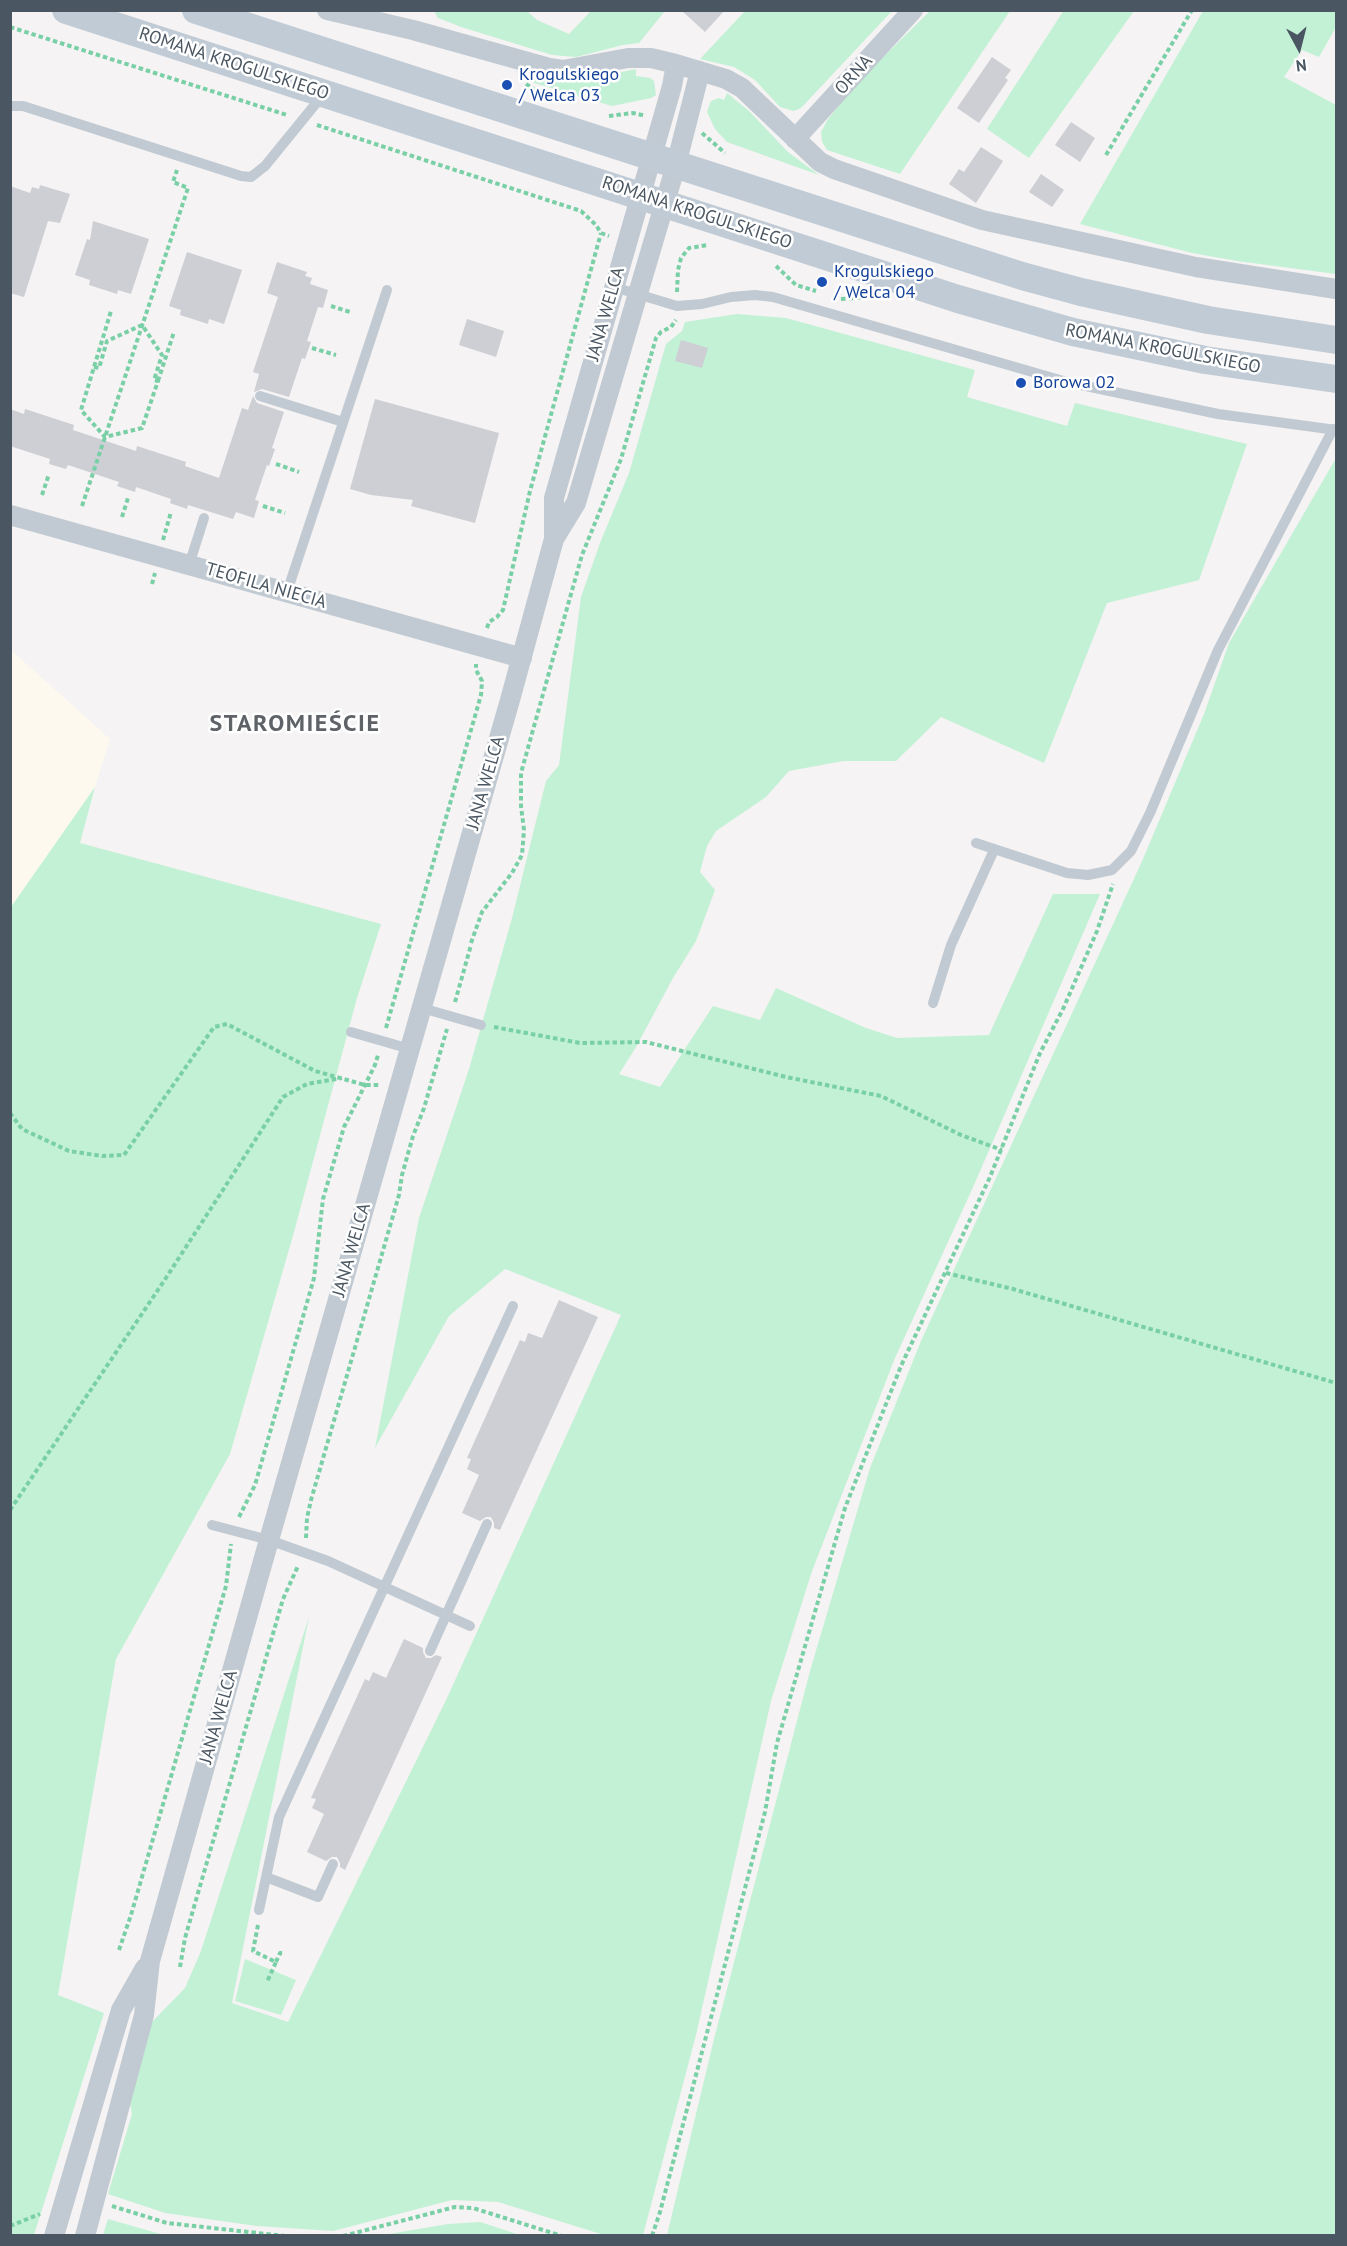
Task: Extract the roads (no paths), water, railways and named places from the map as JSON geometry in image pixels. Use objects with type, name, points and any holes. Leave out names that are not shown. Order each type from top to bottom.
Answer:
[{"type":"main road","name":"ROMANA KROGULSKIEGO","points":[[66,10],[958,299],[1073,332],[1204,360],[1336,379]]},
{"type":"main road","name":"ROMANA KROGULSKIEGO","points":[[196,10],[955,255],[1071,289],[1208,320],[1336,340]]},
{"type":"street","points":[[327,10],[396,18],[549,68],[563,69],[628,58],[651,58],[676,63],[726,79],[742,88],[820,162],[834,169],[982,220],[1196,267],[1336,289]]},
{"type":"street","name":"ORNA","points":[[795,140],[913,10]]},
{"type":"street","points":[[663,161],[661,120],[676,63]]},
{"type":"street","points":[[652,198],[663,161],[685,127],[700,71]]},
{"type":"street","name":"JANA WELCA","points":[[86,2235],[144,2015],[150,1961],[522,658],[554,539],[554,498],[614,287],[652,198]]},
{"type":"street","name":"JANA WELCA","points":[[554,539],[576,503],[637,295],[652,198]]},
{"type":"street","name":"TEOFILA NIECIA","points":[[10,515],[522,658]]},
{"type":"street","name":"JANA WELCA","points":[[54,2235],[121,2010],[150,1961]]},
{"type":"lane","points":[[10,106],[23,106],[241,176],[251,177],[266,166],[325,93]]},
{"type":"lane","points":[[614,287],[677,306],[702,304],[731,297],[755,295],[773,297],[1067,382],[1218,414],[1335,429],[1218,650],[1150,813],[1131,850],[1112,870],[1088,875],[1067,873],[976,843]]},
{"type":"lane","points":[[287,592],[387,290]]},
{"type":"lane","points":[[260,396],[343,422]]},
{"type":"lane","points":[[189,565],[204,518]]},
{"type":"lane","points":[[933,1003],[951,945],[994,850]]},
{"type":"lane","points":[[422,1008],[481,1025]]},
{"type":"lane","points":[[351,1032],[410,1049]]},
{"type":"lane","points":[[259,1915],[279,1817],[513,1306]]},
{"type":"lane","points":[[430,1651],[487,1524]]},
{"type":"lane","points":[[212,1525],[269,1540],[328,1560],[470,1626]]},
{"type":"lane","points":[[266,1877],[318,1897],[333,1864]]},
{"type":"place","name":"Krogulskiego / Welca 03","points":[[507,85]]},
{"type":"place","name":"Krogulskiego / Welca 04","points":[[822,282]]},
{"type":"place","name":"Borowa 02","points":[[1021,383]]},
{"type":"district","name":"STAROMIEŚCIE","points":[[295,724]]}]
